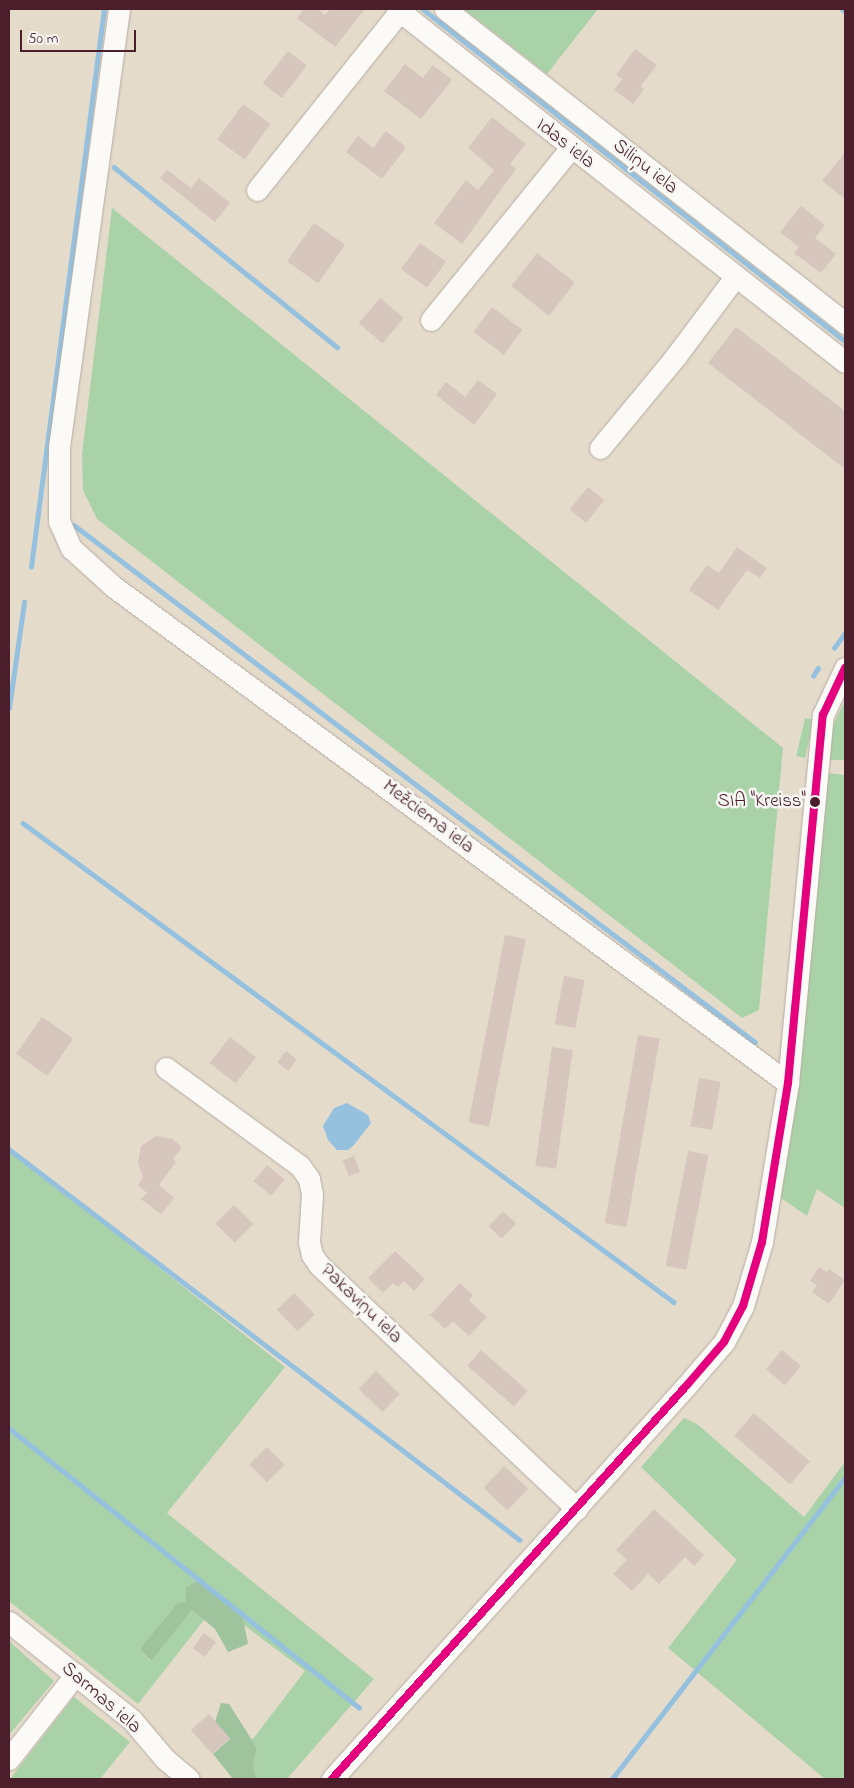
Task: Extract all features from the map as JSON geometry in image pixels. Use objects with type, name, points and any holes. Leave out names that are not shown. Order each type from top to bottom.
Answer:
[{"type":"street","name":"Mežciema iela","points":[[119,9],[59,446],[59,521],[70,548],[114,587],[788,1083]]},
{"type":"street","name":"Siliņu iela","points":[[445,9],[845,323]]},
{"type":"street","name":"Idas iela","points":[[398,10],[845,362]]},
{"type":"street","points":[[257,190],[398,10]]},
{"type":"street","points":[[431,320],[571,148]]},
{"type":"street","points":[[600,448],[676,356],[735,277]]},
{"type":"street","points":[[332,1779],[577,1509],[724,1342],[743,1306],[762,1242],[788,1083],[823,715],[844,671]]},
{"type":"street","name":"Pakaviņu iela","points":[[166,1068],[300,1166],[309,1179],[312,1194],[309,1242],[312,1255],[319,1264],[577,1509]]},
{"type":"street","name":"Sarmas iela","points":[[9,1622],[132,1720],[165,1759],[189,1779]]},
{"type":"street","points":[[9,1759],[76,1674]]},
{"type":"green space","points":[[464,9],[598,9],[547,74]]},
{"type":"green space","points":[[112,208],[783,748],[759,1010],[742,1018],[97,519],[83,490],[82,454]]},
{"type":"green space","points":[[845,701],[845,760],[829,760],[832,727]]},
{"type":"green space","points":[[805,718],[814,720],[805,758],[796,756]]},
{"type":"green space","points":[[827,773],[845,775],[845,1208],[817,1189],[807,1216],[781,1198],[806,1007]]},
{"type":"green space","points":[[9,1149],[285,1367],[167,1513],[374,1679],[287,1779],[257,1779],[253,1767],[257,1748],[252,1740],[305,1671],[244,1625],[242,1613],[187,1602],[140,1649],[150,1661],[192,1610],[204,1620],[138,1704],[9,1601]]},
{"type":"green space","points":[[684,1418],[697,1424],[804,1517],[845,1462],[845,1779],[825,1779],[668,1648],[737,1560],[641,1467]]},
{"type":"green space","points":[[201,1580],[242,1613],[248,1644],[228,1652],[215,1629],[192,1610],[151,1661],[140,1649],[178,1603],[186,1602],[186,1587]]},
{"type":"green space","points":[[9,1641],[54,1681],[9,1735]]},
{"type":"green space","points":[[74,1697],[130,1742],[100,1779],[10,1779]]},
{"type":"green space","points":[[221,1703],[229,1704],[257,1748],[253,1767],[257,1779],[233,1779],[213,1754],[230,1739],[215,1722]]},
{"type":"water","points":[[347,1103],[368,1115],[371,1123],[348,1150],[337,1150],[328,1140],[323,1126],[334,1108]]},
{"type":"building","points":[[304,9],[318,9],[325,15],[330,9],[365,9],[335,47],[297,18]]},
{"type":"building","points":[[635,49],[657,65],[641,86],[644,89],[633,104],[614,90],[622,79],[616,75]]},
{"type":"building","points":[[288,51],[307,66],[282,98],[263,83]]},
{"type":"building","points":[[405,64],[423,78],[433,65],[452,80],[421,119],[384,91]]},
{"type":"building","points":[[243,104],[271,124],[245,160],[217,140]]},
{"type":"building","points":[[492,117],[526,144],[510,164],[516,169],[462,244],[434,223],[466,180],[478,190],[494,170],[468,148]]},
{"type":"building","points":[[386,131],[406,147],[382,179],[346,152],[358,136],[373,148]]},
{"type":"building","points":[[845,152],[845,199],[822,181]]},
{"type":"building","points":[[167,170],[191,188],[199,178],[230,203],[215,222],[160,178]]},
{"type":"building","points":[[801,206],[825,225],[815,238],[836,254],[821,273],[794,253],[799,247],[780,232]]},
{"type":"building","points":[[314,223],[345,245],[318,283],[287,262]]},
{"type":"building","points":[[420,243],[446,262],[427,288],[401,269]]},
{"type":"building","points":[[537,253],[575,283],[549,316],[511,286]]},
{"type":"building","points":[[380,298],[404,318],[383,343],[359,323]]},
{"type":"building","points":[[492,307],[522,330],[504,355],[473,332]]},
{"type":"building","points":[[736,327],[845,411],[845,469],[708,363]]},
{"type":"building","points":[[478,380],[497,394],[474,425],[436,395],[446,382],[465,397]]},
{"type":"building","points":[[588,487],[604,500],[586,523],[570,510]]},
{"type":"building","points":[[737,547],[767,568],[760,578],[747,570],[718,610],[689,590],[707,565],[719,573]]},
{"type":"building","points":[[505,935],[526,939],[489,1126],[469,1122]]},
{"type":"building","points":[[564,976],[585,980],[575,1028],[555,1024]]},
{"type":"building","points":[[42,1017],[73,1039],[47,1076],[16,1054]]},
{"type":"building","points":[[638,1035],[660,1039],[626,1227],[605,1223]]},
{"type":"building","points":[[230,1037],[256,1057],[236,1083],[210,1063]]},
{"type":"building","points":[[552,1047],[573,1050],[556,1169],[535,1166]]},
{"type":"building","points":[[286,1051],[297,1060],[288,1071],[277,1062]]},
{"type":"building","points":[[699,1078],[721,1082],[712,1130],[690,1126]]},
{"type":"building","points":[[156,1136],[172,1139],[182,1147],[173,1159],[176,1162],[159,1185],[174,1198],[161,1214],[141,1199],[147,1193],[138,1185],[143,1177],[138,1163],[141,1146]]},
{"type":"building","points":[[688,1151],[709,1155],[686,1270],[666,1266]]},
{"type":"building","points":[[354,1156],[360,1172],[349,1176],[343,1160]]},
{"type":"building","points":[[267,1165],[285,1180],[271,1196],[254,1181]]},
{"type":"building","points":[[234,1205],[253,1224],[235,1242],[216,1223]]},
{"type":"building","points":[[503,1211],[516,1223],[502,1239],[489,1226]]},
{"type":"building","points":[[395,1251],[425,1279],[414,1291],[404,1281],[398,1287],[393,1283],[383,1293],[368,1278]]},
{"type":"building","points":[[819,1267],[827,1272],[829,1269],[845,1280],[829,1304],[812,1292],[817,1285],[810,1281]]},
{"type":"building","points":[[460,1283],[473,1295],[469,1301],[487,1317],[469,1336],[453,1321],[445,1329],[430,1315]]},
{"type":"building","points":[[294,1293],[315,1315],[298,1331],[277,1310]]},
{"type":"building","points":[[481,1350],[528,1391],[514,1407],[467,1366]]},
{"type":"building","points":[[782,1350],[801,1366],[785,1385],[766,1369]]},
{"type":"building","points":[[376,1371],[400,1394],[382,1412],[359,1389]]},
{"type":"building","points":[[754,1413],[810,1462],[790,1484],[734,1436]]},
{"type":"building","points":[[267,1447],[285,1465],[267,1482],[249,1465]]},
{"type":"building","points":[[504,1466],[528,1489],[508,1510],[484,1488]]},
{"type":"building","points":[[654,1509],[704,1555],[694,1566],[685,1557],[659,1584],[648,1574],[632,1591],[613,1574],[627,1560],[616,1550]]},
{"type":"building","points":[[204,1633],[216,1642],[205,1657],[193,1648]]},
{"type":"building","points":[[209,1714],[230,1738],[212,1754],[191,1730]]},
{"type":"waterway","points":[[31,567],[104,9]]},
{"type":"waterway","points":[[423,9],[845,341]]},
{"type":"waterway","points":[[114,167],[337,347]]},
{"type":"waterway","points":[[74,525],[755,1042]]},
{"type":"waterway","points":[[9,708],[24,602]]},
{"type":"waterway","points":[[834,648],[845,633]]},
{"type":"waterway","points":[[813,676],[818,668]]},
{"type":"waterway","points":[[23,823],[674,1302]]},
{"type":"waterway","points":[[9,1149],[520,1540]]},
{"type":"waterway","points":[[9,1428],[359,1707]]},
{"type":"waterway","points":[[612,1779],[845,1477]]},
{"type":"transit line","points":[[332,1779],[687,1385],[724,1342],[743,1306],[762,1242],[788,1083],[823,715],[845,668]]},
{"type":"place","name":"SIA \"Kreiss\"","points":[[815,802]]}]
